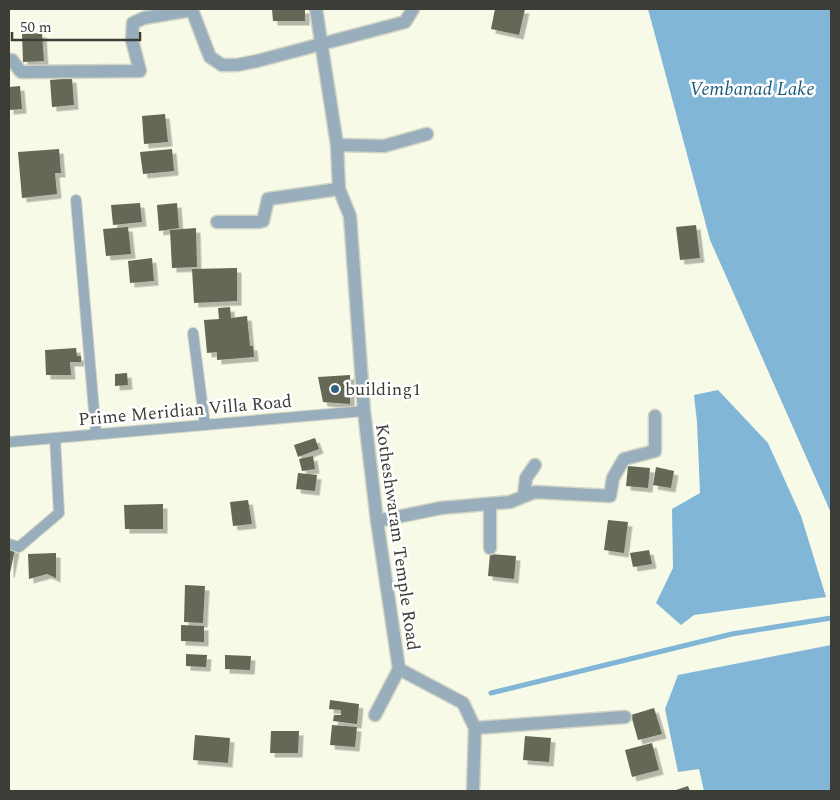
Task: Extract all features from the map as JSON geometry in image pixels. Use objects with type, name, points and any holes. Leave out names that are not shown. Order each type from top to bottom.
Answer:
[{"type":"street","name":"Kotheshwaram Temple Road","points":[[316,9],[337,145],[339,189],[350,216],[364,411],[399,670],[463,703],[475,728],[473,791]]},
{"type":"street","points":[[9,60],[12,60],[21,72],[140,71],[132,40],[133,23],[144,18],[192,10],[210,57],[222,65],[238,65],[405,22],[413,9]]},
{"type":"street","points":[[337,145],[384,146],[427,134]]},
{"type":"street","points":[[217,222],[264,221],[268,199],[339,189]]},
{"type":"street","points":[[378,521],[441,508],[510,502],[535,492],[610,496],[613,478],[624,459],[655,451],[656,416]]},
{"type":"street","points":[[524,496],[526,478],[535,465]]},
{"type":"street","points":[[490,504],[490,548]]},
{"type":"street","points":[[375,715],[399,670]]},
{"type":"street","points":[[475,728],[625,717]]},
{"type":"lane","points":[[76,200],[96,434]]},
{"type":"lane","points":[[193,332],[205,425]]},
{"type":"lane","name":"Prime Meridian Villa Road","points":[[9,442],[364,411]]},
{"type":"lane","points":[[9,544],[19,547],[58,513],[54,438]]},
{"type":"water","name":"Vembanad Lake","points":[[648,9],[831,9],[831,513],[710,240]]},
{"type":"water","points":[[718,390],[768,443],[801,516],[826,597],[694,615],[681,625],[656,603],[673,568],[672,509],[700,493],[694,395]]},
{"type":"water","points":[[831,645],[831,791],[704,791],[699,769],[678,772],[665,709],[678,675]]},
{"type":"building","points":[[272,9],[305,9],[305,21],[273,21]]},
{"type":"building","points":[[495,9],[525,9],[519,35],[491,29]]},
{"type":"building","points":[[42,33],[44,61],[23,62],[22,34]]},
{"type":"building","points":[[72,78],[74,105],[52,107],[50,80]]},
{"type":"building","points":[[20,86],[22,109],[9,110],[9,87]]},
{"type":"building","points":[[165,114],[168,142],[144,144],[142,116]]},
{"type":"building","points":[[59,149],[61,173],[55,173],[57,194],[22,198],[18,152]]},
{"type":"building","points":[[172,149],[174,171],[143,174],[140,152]]},
{"type":"building","points":[[140,203],[142,222],[113,225],[111,205]]},
{"type":"building","points":[[177,203],[179,228],[159,231],[157,205]]},
{"type":"building","points":[[696,225],[700,258],[680,260],[676,227]]},
{"type":"building","points":[[128,227],[131,254],[106,256],[103,229]]},
{"type":"building","points":[[196,228],[197,267],[172,268],[170,230]]},
{"type":"building","points":[[152,258],[154,281],[130,283],[128,261]]},
{"type":"building","points":[[237,268],[237,301],[194,303],[192,269]]},
{"type":"building","points":[[230,307],[231,318],[247,316],[250,346],[253,346],[254,357],[217,360],[217,352],[207,353],[204,320],[219,319],[218,308]]},
{"type":"building","points":[[76,348],[77,356],[81,356],[81,362],[70,362],[71,375],[46,375],[45,350]]},
{"type":"building","points":[[127,373],[128,385],[115,386],[115,374]]},
{"type":"building","name":"building1","points":[[350,375],[350,404],[323,402],[318,377]]},
{"type":"building","points":[[315,438],[319,449],[298,457],[294,445]]},
{"type":"building","points":[[313,456],[315,469],[302,471],[299,459]]},
{"type":"building","points":[[628,466],[650,468],[648,488],[626,486]]},
{"type":"building","points":[[656,467],[674,471],[671,488],[653,485]]},
{"type":"building","points":[[298,473],[317,475],[315,491],[296,489]]},
{"type":"building","points":[[248,500],[252,524],[233,526],[230,502]]},
{"type":"building","points":[[163,504],[163,529],[125,529],[124,505]]},
{"type":"building","points":[[608,520],[628,522],[624,553],[604,550]]},
{"type":"building","points":[[9,547],[15,549],[10,573],[9,573]]},
{"type":"building","points":[[649,550],[652,564],[633,567],[630,553]]},
{"type":"building","points":[[56,553],[56,578],[47,574],[29,579],[28,554]]},
{"type":"building","points":[[490,554],[516,556],[514,579],[488,576]]},
{"type":"building","points":[[185,585],[205,586],[203,623],[184,622]]},
{"type":"building","points":[[181,625],[204,626],[204,642],[181,641]]},
{"type":"building","points":[[186,654],[207,655],[206,667],[186,666]]},
{"type":"building","points":[[225,655],[251,656],[250,670],[225,669]]},
{"type":"building","points":[[330,700],[359,704],[357,724],[333,721],[334,715],[341,715],[341,710],[329,709]]},
{"type":"building","points":[[654,708],[662,734],[638,740],[631,715]]},
{"type":"building","points":[[332,725],[357,727],[355,747],[330,745]]},
{"type":"building","points":[[271,731],[299,731],[298,753],[270,753]]},
{"type":"building","points":[[195,735],[230,738],[228,763],[193,760]]},
{"type":"building","points":[[525,736],[551,738],[549,762],[523,760]]},
{"type":"building","points":[[652,743],[659,770],[632,777],[625,750]]},
{"type":"building","points":[[688,786],[690,791],[673,791]]},
{"type":"waterway","points":[[491,693],[732,634],[831,618]]},
{"type":"place","name":"building1","points":[[335,389]]}]
